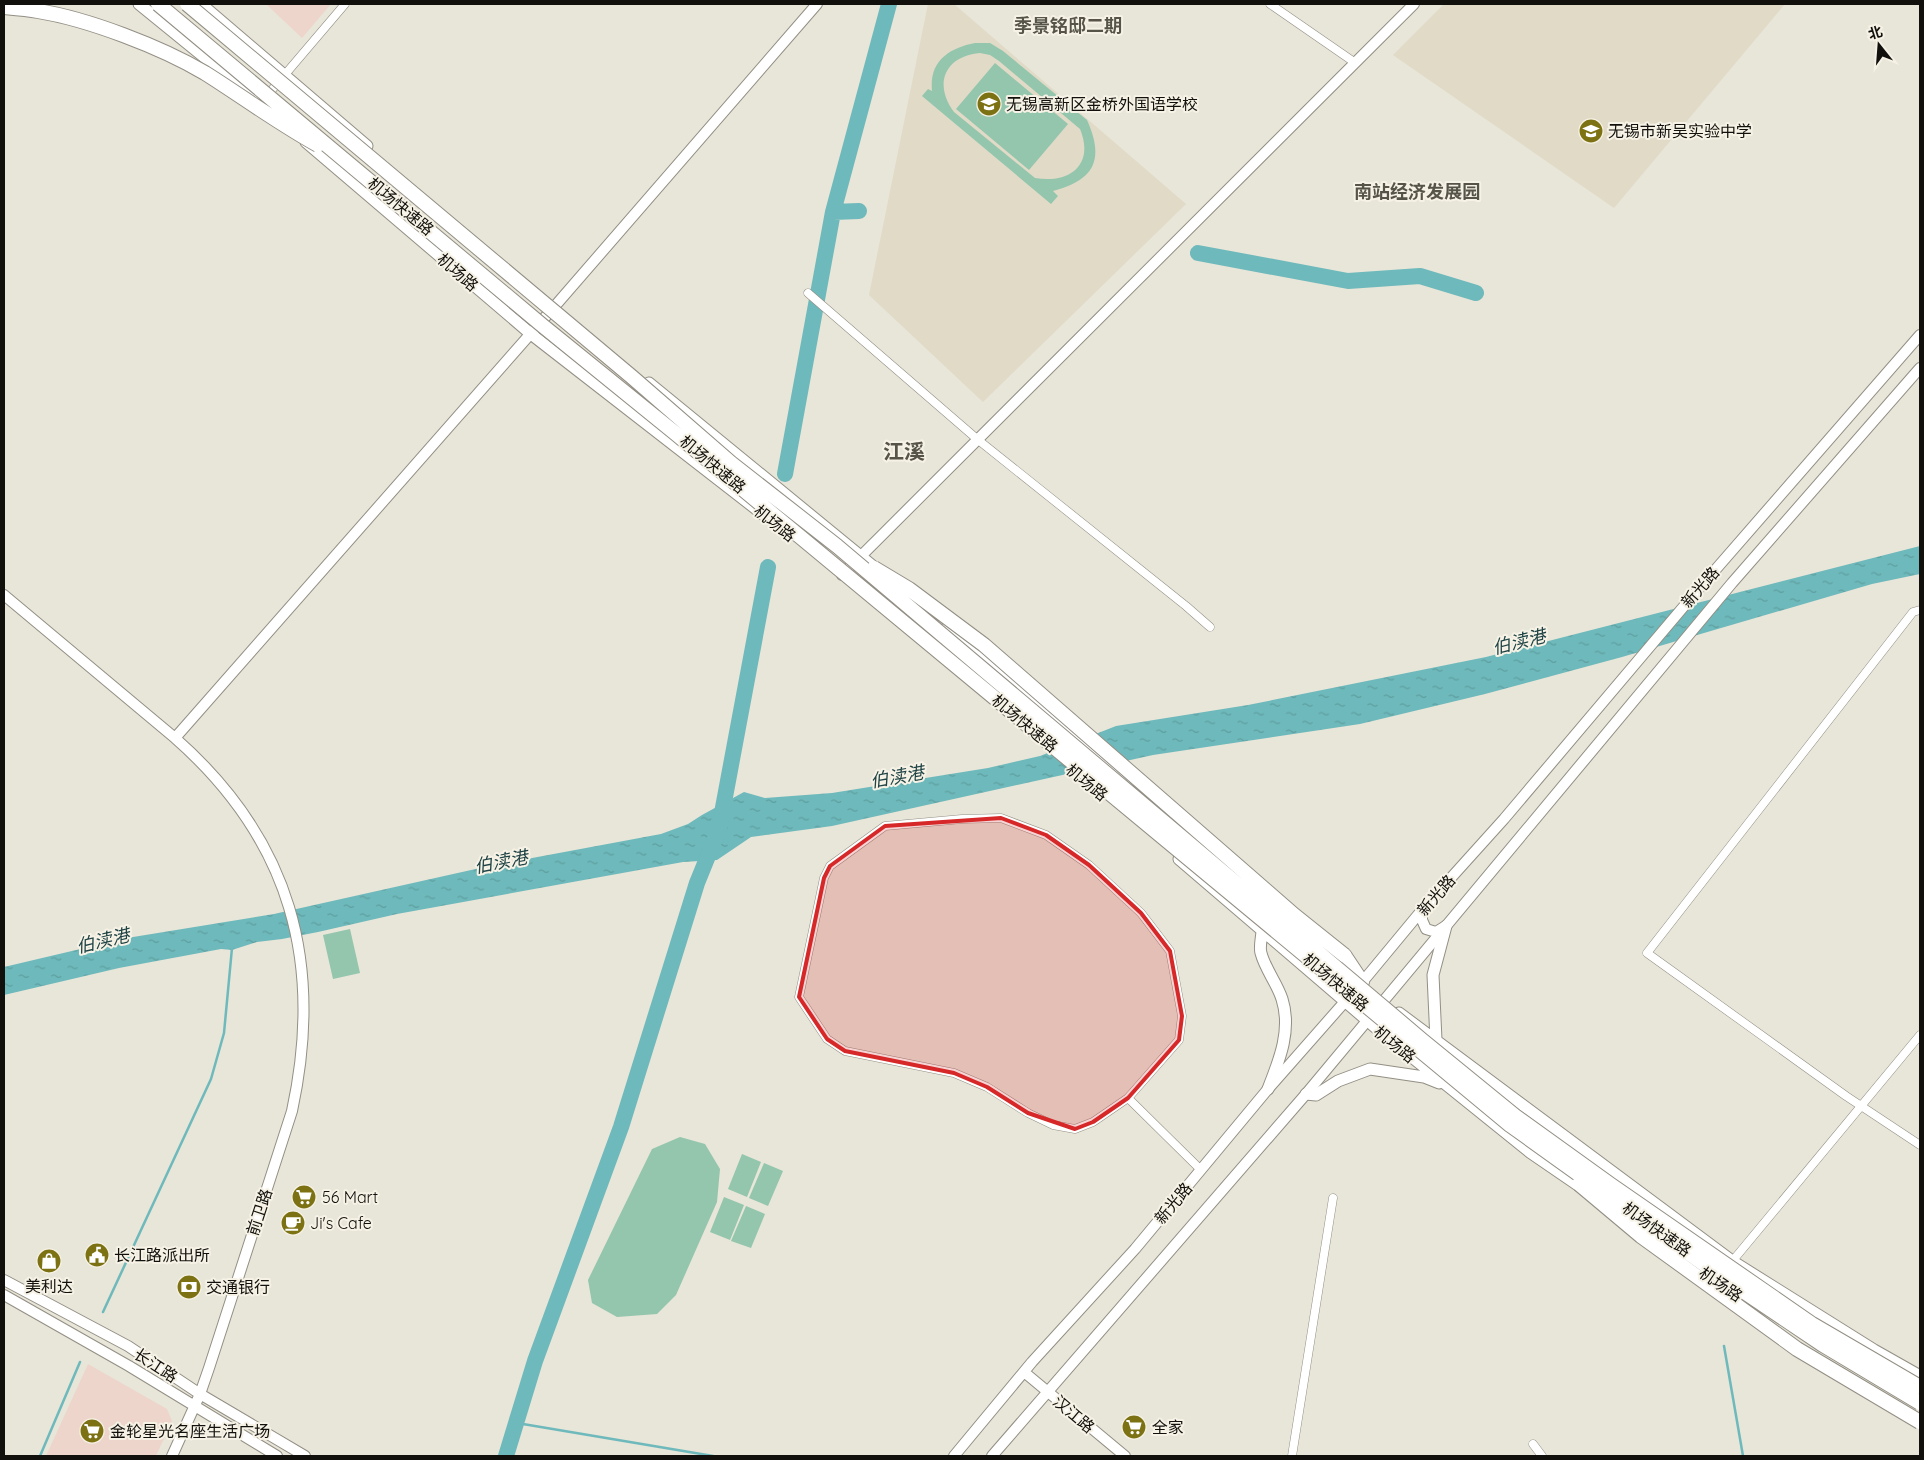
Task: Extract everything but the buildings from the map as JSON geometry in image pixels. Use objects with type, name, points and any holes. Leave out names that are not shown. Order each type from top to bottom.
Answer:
[{"type":"highway","name":"机场快速路","points":[[158,4],[543,326],[683,439],[1510,1125],[1730,1282],[1823,1344],[1920,1403]]},
{"type":"highway","name":"机场快速路","points":[[187,4],[624,370],[731,463],[837,546],[1515,1116],[1812,1324],[1920,1387]]},
{"type":"highway","points":[[4,7],[38,11],[88,23],[168,54],[203,72],[293,131],[346,160]]},
{"type":"highway","points":[[837,546],[909,589],[984,645],[1294,915],[1344,955],[1362,982]]},
{"type":"highway","points":[[1510,1125],[1641,1236],[1701,1280],[1797,1349],[1920,1422]]},
{"type":"main road","name":"机场路","points":[[139,4],[260,103],[531,334],[842,575],[1366,1020],[1531,1153],[1814,1346],[1920,1411]]},
{"type":"main road","name":"机场路","points":[[201,4],[555,306],[860,557],[915,597],[1384,1000],[1732,1261],[1874,1350],[1920,1376]]},
{"type":"main road","points":[[175,738],[531,334],[817,4]]},
{"type":"main road","points":[[842,575],[1414,4]]},
{"type":"main road","name":"新光路","points":[[954,1456],[1024,1372],[1134,1249],[1422,910],[1504,819],[1627,671],[1920,334]]},
{"type":"main road","name":"新光路","points":[[992,1456],[1306,1094],[1666,662],[1920,368]]},
{"type":"main road","name":"前卫路","points":[[4,595],[175,738],[216,778],[246,817],[272,863],[294,923],[304,998],[304,1035],[300,1075],[292,1111],[200,1394],[172,1456]]},
{"type":"main road","points":[[1422,910],[1422,920],[1426,929],[1436,932],[1446,926]]},
{"type":"main road","points":[[1436,1040],[1433,975],[1446,926]]},
{"type":"main road","points":[[1262,930],[1260,952],[1282,999],[1286,1017],[1280,1060],[1268,1089]]},
{"type":"main road","points":[[1306,1094],[1316,1094],[1338,1081],[1370,1069],[1424,1077],[1451,1088]]},
{"type":"main road","name":"长江路","points":[[4,1280],[128,1346],[200,1394],[305,1456]]},
{"type":"main road","name":"长江路","points":[[4,1294],[130,1366],[277,1456]]},
{"type":"main road","name":"汉江路","points":[[1024,1372],[1125,1456]]},
{"type":"street","points":[[260,103],[345,4]]},
{"type":"street","points":[[1270,4],[1354,62]]},
{"type":"street","points":[[808,293],[977,439],[1210,627]]},
{"type":"street","points":[[1920,610],[1913,612],[1647,953],[1861,1106],[1920,1145]]},
{"type":"street","points":[[1001,818],[1046,835],[1089,865],[1141,913],[1170,951],[1182,1016],[1178,1040],[1128,1098],[1093,1122],[1075,1129],[1053,1124],[1036,1117],[987,1087],[954,1074],[845,1050],[827,1038],[799,997],[824,878],[830,866],[885,826],[962,819],[1001,818]]},
{"type":"street","points":[[1716,1280],[1920,1035]]},
{"type":"street","points":[[1128,1098],[1201,1170]]},
{"type":"street","points":[[1292,1456],[1333,1198]]},
{"type":"street","points":[[1533,1444],[1542,1456]]},
{"type":"highlighted area","points":[[1001,818],[1046,835],[1089,865],[1141,913],[1170,951],[1182,1016],[1179,1040],[1128,1098],[1093,1122],[1075,1129],[1028,1113],[987,1087],[954,1073],[845,1051],[827,1039],[799,997],[824,878],[830,866],[885,826]]},
{"type":"shaded area","points":[[266,4],[331,4],[302,38]]},
{"type":"shaded area","name":"无锡高新区金桥外国语学校","points":[[928,4],[954,4],[1186,204],[983,402],[869,295]]},
{"type":"shaded area","name":"无锡市新吴实验中学","points":[[1444,4],[1785,4],[1614,208],[1393,55]]},
{"type":"shaded area","points":[[88,1364],[167,1409],[172,1421],[156,1456],[46,1456]]},
{"type":"green space","points":[[990,43],[1003,51],[1087,120],[1095,146],[1095,157],[1092,166],[1087,174],[1078,181],[1053,191],[1058,196],[1051,204],[922,96],[928,89],[932,91],[932,81],[937,64],[949,52],[966,45]],"holes":[[[980,53],[990,55],[1080,129],[1084,142],[1084,153],[1076,169],[1068,175],[1058,178],[1035,178],[954,112],[944,91],[946,73],[958,60],[968,55]]]},
{"type":"green space","points":[[995,63],[1068,124],[1029,170],[956,109]]},
{"type":"green space","points":[[350,929],[360,973],[333,979],[323,935]]},
{"type":"green space","points":[[680,1137],[705,1144],[720,1169],[717,1202],[676,1295],[657,1314],[617,1317],[592,1303],[588,1280],[652,1149]]},
{"type":"green space","points":[[742,1154],[761,1162],[747,1197],[728,1189]]},
{"type":"green space","points":[[764,1163],[783,1171],[768,1206],[749,1198]]},
{"type":"green space","points":[[724,1197],[744,1205],[730,1240],[710,1232]]},
{"type":"green space","points":[[746,1206],[765,1214],[751,1248],[731,1241]]},
{"type":"water","points":[[1920,546],[1920,574],[1872,584],[1622,657],[1485,694],[1360,724],[1153,755],[832,826],[751,837],[717,860],[683,862],[397,914],[318,932],[257,942],[232,950],[221,949],[119,968],[4,995],[4,967],[127,938],[274,914],[489,866],[661,834],[688,824],[744,792],[765,798],[832,793],[988,768],[1040,756],[1116,726],[1248,705],[1486,657]]},
{"type":"waterway","points":[[785,474],[833,212],[889,4]]},
{"type":"waterway","points":[[833,212],[859,211]]},
{"type":"waterway","points":[[1198,253],[1348,281],[1420,276],[1476,293]]},
{"type":"waterway","points":[[506,1456],[535,1361],[621,1127],[697,883],[719,829],[768,567]]},
{"type":"waterway","points":[[103,1312],[211,1079],[224,1033],[232,948]]},
{"type":"waterway","points":[[1724,1346],[1743,1456]]},
{"type":"waterway","points":[[40,1456],[80,1362]]},
{"type":"waterway","points":[[517,1423],[713,1456]]},
{"type":"place","name":"无锡高新区金桥外国语学校","points":[[989,104]]},
{"type":"place","name":"无锡市新吴实验中学","points":[[1591,131]]},
{"type":"place","name":"56 Mart","points":[[304,1197]]},
{"type":"place","name":"Ji's Cafe","points":[[293,1223]]},
{"type":"place","name":"长江路派出所","points":[[97,1255]]},
{"type":"place","name":"美利达","points":[[49,1261]]},
{"type":"place","name":"交通银行","points":[[189,1287]]},
{"type":"place","name":"全家","points":[[1134,1427]]},
{"type":"place","name":"金轮星光名座生活广场","points":[[92,1431]]},
{"type":"district","name":"季景铭邸二期","points":[[1068,26]]},
{"type":"district","name":"南站经济发展园","points":[[1417,192]]},
{"type":"district","name":"江溪","points":[[904,452]]},
{"type":"water label","name":"伯渎港","points":[[1519,642]]},
{"type":"water label","name":"伯渎港","points":[[897,777]]},
{"type":"water label","name":"伯渎港","points":[[501,862]]},
{"type":"water label","name":"伯渎港","points":[[103,941]]}]
